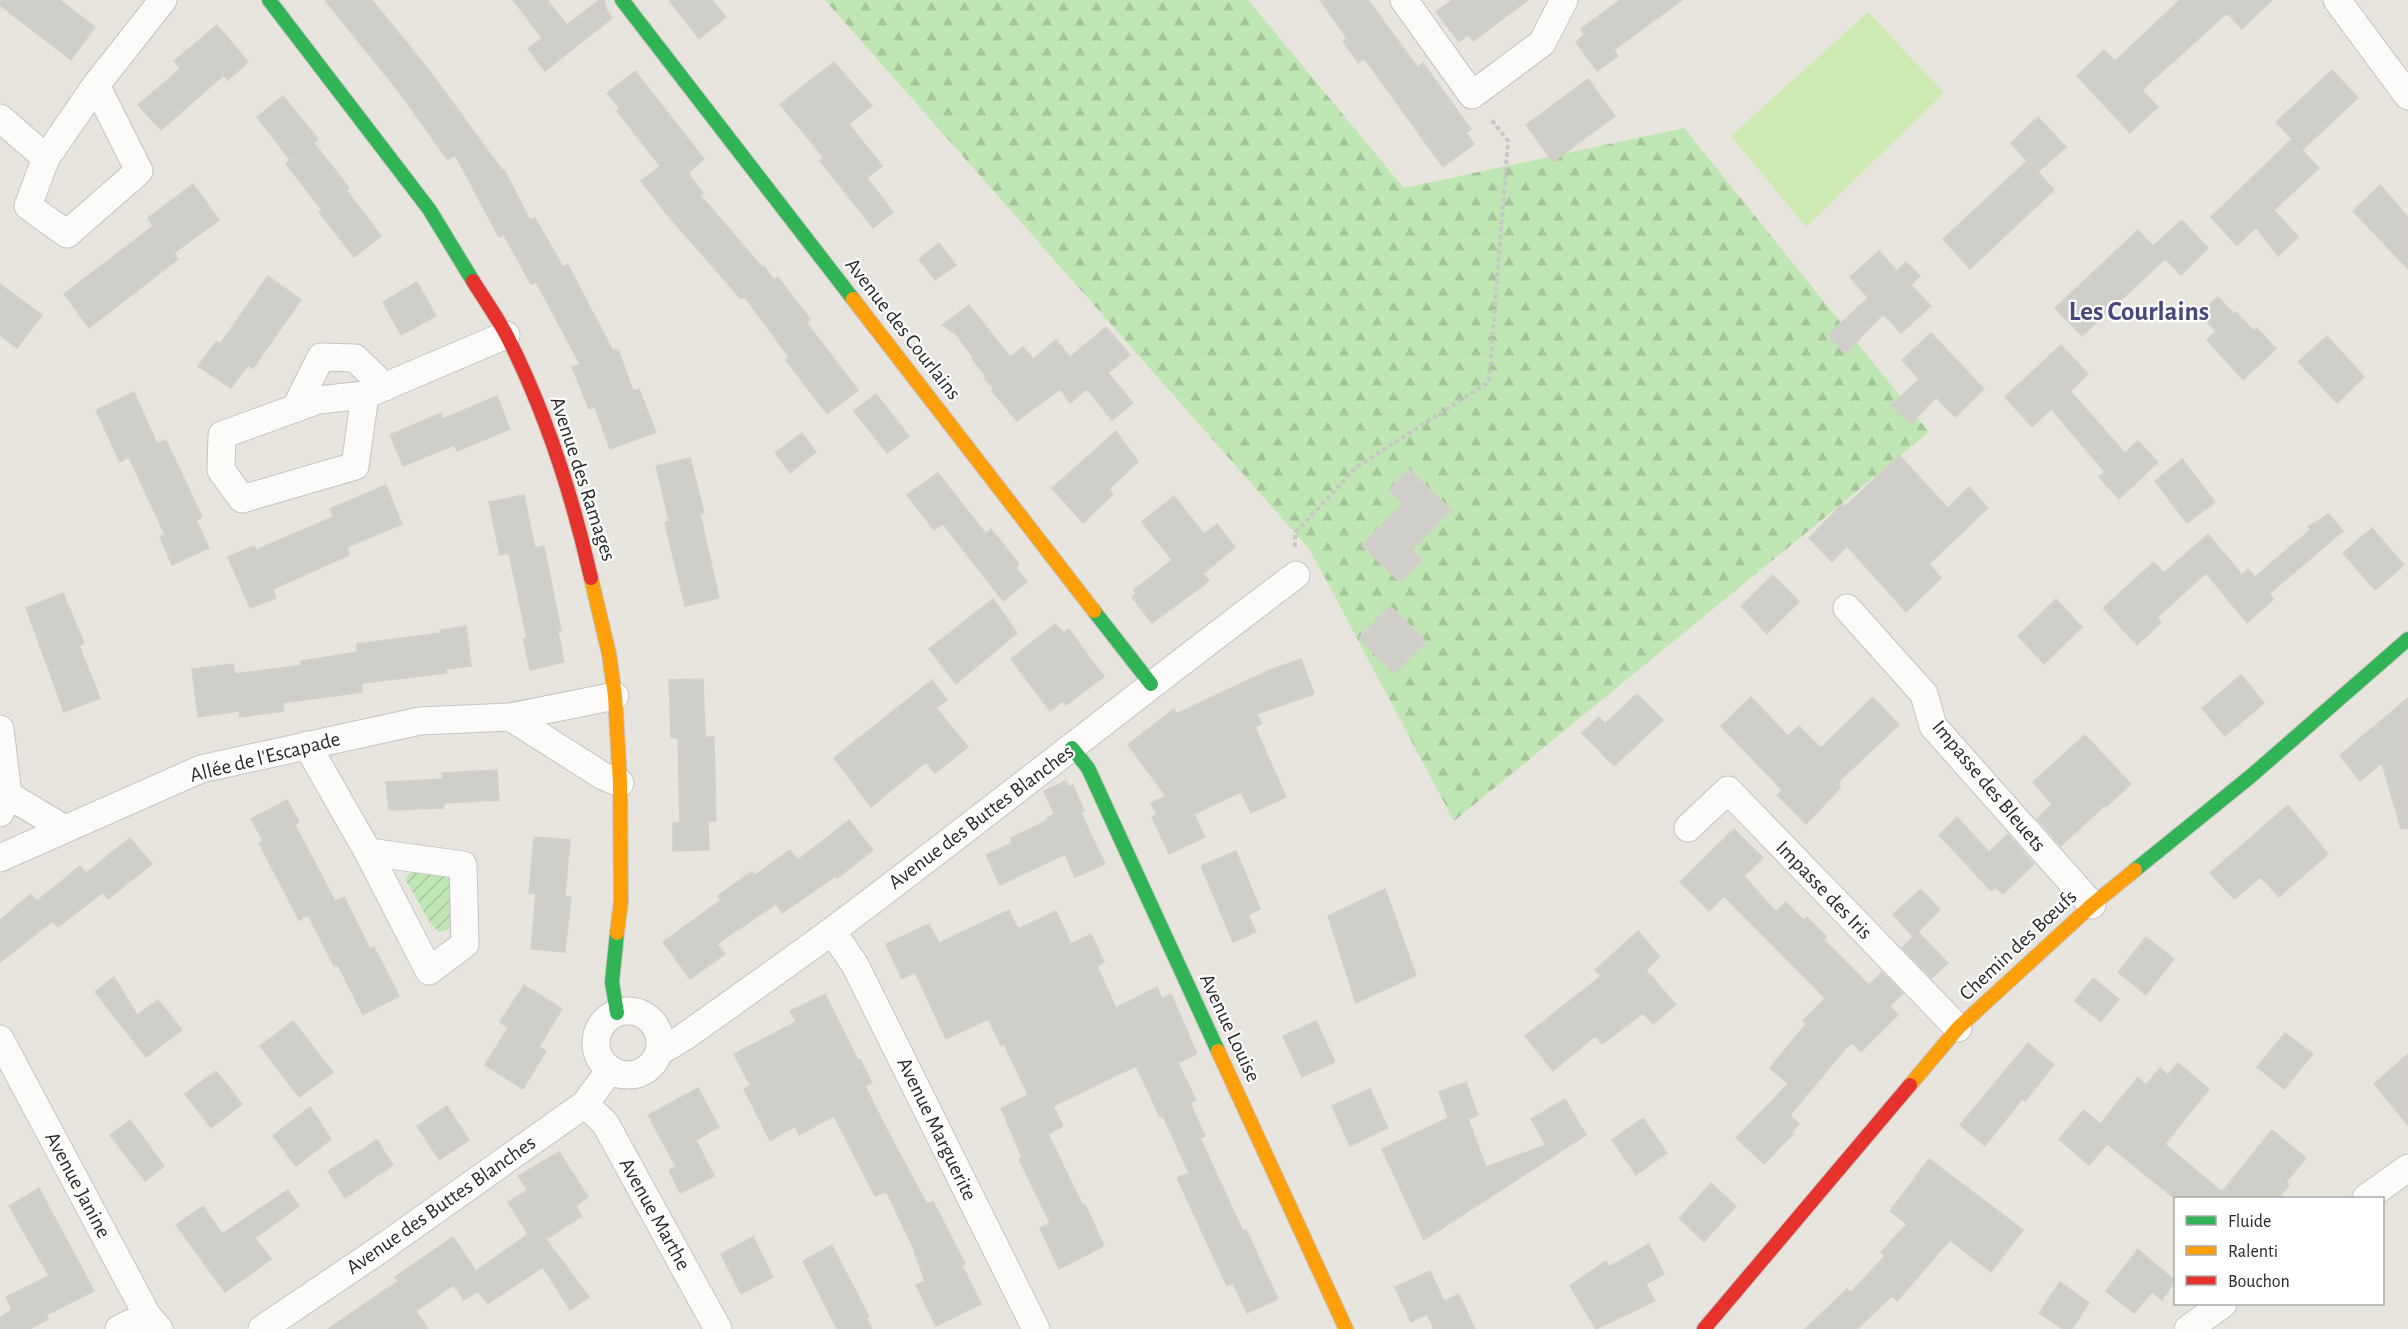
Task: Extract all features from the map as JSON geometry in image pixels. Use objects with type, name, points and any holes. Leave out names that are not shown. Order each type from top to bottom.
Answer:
[{"type":"street","points":[[96,85],[139,171],[67,234],[28,206],[46,158],[96,85],[163,0]]},
{"type":"street","name":"Avenue des Ramages","points":[[270,0],[429,209],[507,335],[546,422],[578,520],[604,632],[615,696],[620,783],[621,901],[612,982],[617,1012]]},
{"type":"street","name":"Avenue des Courlains","points":[[622,0],[1151,684]]},
{"type":"street","points":[[1404,0],[1472,95],[1542,44],[1564,0]]},
{"type":"street","points":[[2337,0],[2408,96]]},
{"type":"street","points":[[0,118],[46,158]]},
{"type":"street","points":[[295,409],[321,357],[355,358],[375,391],[355,466],[242,499],[221,470],[222,435],[295,409],[318,400],[375,391],[507,335]]},
{"type":"street","name":"Avenue des Buttes Blanches","points":[[659,1052],[684,1037],[832,931],[1296,575]]},
{"type":"street","name":"Impasse des Bleuets","points":[[1847,608],[1924,694],[1933,726],[2092,905]]},
{"type":"street","name":"Chemin des Bœufs","points":[[1704,1329],[1958,1028],[2092,905],[2251,776],[2408,639]]},
{"type":"street","name":"Allée de l'Escapade","points":[[0,858],[201,769],[420,721],[510,717],[615,696]]},
{"type":"street","points":[[510,717],[603,776],[620,783]]},
{"type":"street","points":[[0,729],[4,804],[65,829]]},
{"type":"street","points":[[307,746],[368,852],[429,971],[465,944],[463,865],[368,852]]},
{"type":"street","name":"Avenue Louise","points":[[1072,748],[1088,768],[1346,1329]]},
{"type":"street","name":"Impasse des Iris","points":[[1688,828],[1728,790],[1958,1028]]},
{"type":"street","name":"Avenue Marguerite","points":[[832,931],[855,965],[1036,1329]]},
{"type":"street","points":[[617,1012],[637,1012],[653,1023],[660,1042],[659,1052],[655,1061],[639,1074],[629,1076],[610,1070],[602,1063],[597,1054],[597,1034],[601,1024],[617,1012]]},
{"type":"street","name":"Avenue Janine","points":[[0,1039],[153,1322]]},
{"type":"street","name":"Avenue des Buttes Blanches","points":[[262,1329],[379,1250],[585,1104],[610,1070]]},
{"type":"street","name":"Avenue Marthe","points":[[585,1104],[605,1123],[718,1329]]},
{"type":"street","points":[[2367,1197],[2408,1167]]},
{"type":"street","points":[[2188,1329],[2222,1305]]},
{"type":"street","points":[[119,1329],[153,1322]]},
{"type":"path","points":[[1296,575],[1295,533],[1359,466],[1490,382],[1508,141],[1472,95]]},
{"type":"green space","points":[[825,0],[1248,0],[1404,188],[1684,128],[1929,432],[1454,821],[1310,550]]},
{"type":"green space","points":[[1868,12],[1944,93],[1806,227],[1731,136]]},
{"type":"green space","points":[[417,871],[451,875],[453,928],[439,932],[431,924],[405,879],[409,874]]},
{"type":"building","points":[[0,0],[60,0],[95,27],[71,60],[0,5]]},
{"type":"building","points":[[325,0],[372,0],[428,69],[504,170],[530,220],[535,218],[563,267],[568,265],[613,351],[618,349],[633,391],[639,389],[656,432],[610,449],[595,407],[589,409],[572,367],[580,364],[536,282],[531,284],[504,235],[499,237],[455,155],[448,160],[399,92]]},
{"type":"building","points":[[513,0],[547,0],[567,25],[599,0],[604,0],[612,18],[545,71],[528,49],[542,38]]},
{"type":"building","points":[[669,0],[712,0],[726,17],[699,39]]},
{"type":"building","points":[[1320,0],[1368,0],[1418,68],[1423,63],[1471,129],[1466,133],[1474,144],[1443,167],[1364,58],[1358,63],[1343,41],[1347,38]]},
{"type":"building","points":[[1452,0],[1528,0],[1473,41],[1468,34],[1459,42],[1436,12]]},
{"type":"building","points":[[1620,0],[1682,0],[1614,50],[1618,56],[1597,71],[1576,42],[1584,35],[1581,29]]},
{"type":"building","points":[[2180,0],[2272,0],[2242,29],[2227,13],[2142,90],[2158,107],[2130,133],[2077,76],[2104,50],[2115,61]]},
{"type":"building","points":[[217,25],[248,62],[228,80],[224,75],[161,130],[138,105],[180,69],[174,61]]},
{"type":"building","points":[[834,62],[872,106],[849,124],[882,166],[867,178],[893,212],[873,228],[820,161],[824,158],[780,104]]},
{"type":"building","points":[[2332,70],[2358,98],[2302,150],[2319,168],[2274,210],[2298,237],[2278,256],[2256,227],[2237,246],[2211,217],[2292,139],[2276,122]]},
{"type":"building","points":[[635,71],[704,159],[688,173],[703,193],[700,195],[774,280],[778,277],[810,319],[806,322],[858,390],[827,414],[786,360],[789,357],[744,296],[741,299],[664,211],[641,181],[660,166],[617,111],[619,108],[607,93]]},
{"type":"building","points":[[1588,79],[1615,116],[1553,162],[1526,125]]},
{"type":"building","points":[[283,96],[318,139],[314,143],[349,188],[347,191],[381,236],[354,257],[319,212],[322,210],[286,164],[290,160],[257,117]]},
{"type":"building","points":[[2038,117],[2066,147],[2038,172],[2054,190],[1970,269],[1943,239],[2027,161],[2011,143]]},
{"type":"building","points":[[193,184],[219,220],[174,253],[178,259],[89,328],[64,294],[153,226],[148,218]]},
{"type":"building","points":[[2380,185],[2408,217],[2408,269],[2353,211]]},
{"type":"building","points":[[2182,220],[2208,248],[2181,275],[2153,246]]},
{"type":"building","points":[[2138,230],[2165,259],[2082,336],[2055,308]]},
{"type":"building","points":[[939,243],[956,265],[935,280],[919,259]]},
{"type":"building","points":[[1879,251],[1897,271],[1906,262],[1920,276],[1911,285],[1931,306],[1901,333],[1883,314],[1845,354],[1828,335],[1868,298],[1850,277]]},
{"type":"building","points":[[268,276],[301,300],[253,368],[248,365],[231,388],[198,366],[216,342],[220,344]]},
{"type":"building","points":[[417,282],[436,316],[401,335],[383,302]]},
{"type":"building","points":[[0,284],[42,315],[17,348],[0,335]]},
{"type":"building","points":[[2218,297],[2254,331],[2257,328],[2276,349],[2243,380],[2207,340],[2216,331],[2200,314]]},
{"type":"building","points":[[969,305],[1010,357],[1023,347],[1033,359],[1056,340],[1070,357],[1106,327],[1130,355],[1108,373],[1133,403],[1112,420],[1087,389],[1070,403],[1060,389],[1017,421],[992,391],[994,389],[984,378],[986,376],[956,334],[942,325]]},
{"type":"building","points":[[1931,333],[1984,389],[1955,417],[1936,397],[1911,424],[1892,405],[1919,379],[1902,360]]},
{"type":"building","points":[[2327,336],[2364,377],[2337,403],[2298,362]]},
{"type":"building","points":[[2061,345],[2088,374],[2070,391],[2125,453],[2138,441],[2158,462],[2119,499],[2099,477],[2105,472],[2051,409],[2032,427],[2005,397]]},
{"type":"building","points":[[134,392],[157,444],[166,440],[202,517],[196,520],[209,548],[172,565],[160,537],[165,535],[129,457],[120,462],[96,410]]},
{"type":"building","points":[[876,394],[909,436],[887,453],[854,411]]},
{"type":"building","points":[[497,396],[510,429],[457,451],[454,445],[403,466],[390,435],[441,413],[443,419]]},
{"type":"building","points":[[1116,431],[1138,462],[1109,489],[1113,494],[1083,523],[1052,488]]},
{"type":"building","points":[[802,433],[816,452],[790,473],[775,453]]},
{"type":"building","points":[[1899,455],[1948,508],[1969,487],[1988,508],[1929,564],[1941,578],[1906,612],[1847,546],[1832,562],[1809,538],[1842,504],[1845,507]]},
{"type":"building","points":[[690,458],[704,513],[700,514],[719,598],[685,606],[665,523],[669,521],[656,466]]},
{"type":"building","points":[[2182,459],[2215,502],[2187,523],[2155,481]]},
{"type":"building","points":[[1409,469],[1451,510],[1412,550],[1422,560],[1400,582],[1362,545],[1403,504],[1389,490]]},
{"type":"building","points":[[938,473],[986,534],[991,529],[1019,564],[1016,567],[1027,582],[1003,601],[943,524],[934,530],[907,495]]},
{"type":"building","points":[[386,485],[402,524],[347,547],[349,555],[273,589],[276,598],[250,608],[228,557],[254,546],[256,550],[333,517],[330,509]]},
{"type":"building","points":[[524,495],[535,548],[544,546],[561,631],[558,632],[564,662],[530,670],[523,639],[527,638],[509,553],[500,555],[489,502]]},
{"type":"building","points":[[1174,496],[1204,534],[1217,524],[1235,547],[1203,574],[1209,581],[1152,623],[1132,597],[1136,593],[1134,590],[1172,560],[1142,522]]},
{"type":"building","points":[[2329,514],[2343,531],[2269,594],[2274,599],[2247,623],[2206,573],[2157,618],[2161,623],[2137,645],[2103,608],[2154,562],[2164,573],[2208,534],[2242,575],[2248,569],[2255,577],[2310,530],[2308,527]]},
{"type":"building","points":[[2372,528],[2404,565],[2375,590],[2343,553]]},
{"type":"building","points":[[1773,575],[1799,602],[1767,634],[1741,606]]},
{"type":"building","points":[[63,593],[84,643],[79,646],[100,698],[64,712],[26,608]]},
{"type":"building","points":[[993,599],[1017,633],[956,684],[929,649]]},
{"type":"building","points":[[2056,599],[2082,627],[2044,664],[2018,636]]},
{"type":"building","points":[[1390,606],[1426,642],[1394,673],[1359,638]]},
{"type":"building","points":[[1055,624],[1064,633],[1069,629],[1104,677],[1066,705],[1063,701],[1050,711],[1011,659]]},
{"type":"building","points":[[466,626],[471,666],[446,669],[446,673],[362,683],[362,692],[283,703],[284,711],[240,717],[239,711],[198,717],[192,669],[233,664],[235,674],[302,665],[301,661],[357,652],[357,644],[441,633],[440,630]]},
{"type":"building","points":[[1301,659],[1314,694],[1257,714],[1262,724],[1255,727],[1286,797],[1251,813],[1241,792],[1194,814],[1205,837],[1169,854],[1152,817],[1157,815],[1151,803],[1166,796],[1128,745],[1174,709],[1176,714],[1270,670]]},
{"type":"building","points":[[2241,675],[2264,703],[2225,736],[2202,708]]},
{"type":"building","points":[[703,679],[705,737],[714,737],[716,821],[708,821],[709,850],[673,851],[673,823],[680,823],[678,738],[671,738],[669,680]]},
{"type":"building","points":[[932,680],[947,700],[936,708],[968,747],[935,773],[926,762],[871,807],[834,758]]},
{"type":"building","points":[[1637,694],[1663,720],[1614,766],[1582,733],[1599,717],[1605,724]]},
{"type":"building","points":[[1751,697],[1788,736],[1799,726],[1821,748],[1873,697],[1899,725],[1839,781],[1840,788],[1806,824],[1777,795],[1782,790],[1721,726]]},
{"type":"building","points":[[2408,698],[2408,828],[2401,829],[2382,763],[2360,781],[2340,755]]},
{"type":"building","points":[[2085,735],[2131,784],[2061,846],[2037,819],[2052,804],[2033,782]]},
{"type":"building","points":[[497,770],[499,800],[444,803],[444,808],[389,810],[386,782],[443,779],[442,773]]},
{"type":"building","points":[[1066,781],[1068,787],[1073,785],[1084,811],[1081,813],[1105,864],[1075,877],[1065,854],[1000,885],[986,855],[1012,843],[1011,838],[1048,820],[1047,818],[1054,814],[1044,791]]},
{"type":"building","points":[[287,800],[299,822],[295,825],[335,901],[344,897],[370,949],[374,947],[399,996],[363,1015],[338,965],[334,966],[308,915],[299,920],[259,843],[263,841],[251,819]]},
{"type":"building","points":[[2288,805],[2328,854],[2279,897],[2261,877],[2234,899],[2210,873]]},
{"type":"building","points":[[1957,817],[1989,852],[2008,834],[2034,864],[2003,894],[1995,887],[1991,891],[1939,835]]},
{"type":"building","points":[[849,820],[873,850],[837,878],[836,876],[782,913],[776,904],[717,944],[725,954],[690,979],[663,942],[721,900],[718,896],[751,872],[755,875],[790,850],[798,860]]},
{"type":"building","points":[[1734,829],[1763,858],[1744,876],[1776,912],[1786,902],[1803,920],[1807,917],[1826,936],[1824,940],[1869,985],[1882,972],[1903,993],[1890,1006],[1898,1015],[1861,1052],[1853,1043],[1846,1048],[1790,1115],[1799,1124],[1792,1132],[1793,1134],[1764,1164],[1736,1138],[1788,1084],[1770,1068],[1806,1024],[1803,1021],[1825,998],[1724,896],[1709,911],[1680,882]]},
{"type":"building","points":[[534,837],[570,840],[565,896],[571,897],[565,952],[531,949],[536,894],[529,893]]},
{"type":"building","points":[[130,838],[152,864],[108,899],[103,892],[58,927],[53,921],[0,962],[0,920],[31,894],[37,901],[80,866],[86,873]]},
{"type":"building","points":[[1236,851],[1260,909],[1248,915],[1256,932],[1233,942],[1201,866]]},
{"type":"building","points":[[1385,889],[1416,975],[1356,1003],[1328,916]]},
{"type":"building","points":[[1921,889],[1940,910],[1918,932],[1948,963],[1932,978],[1902,948],[1913,937],[1893,914]]},
{"type":"building","points":[[1009,910],[1018,929],[1056,911],[1071,944],[1091,934],[1104,962],[1097,966],[1116,1008],[1157,987],[1162,999],[1171,994],[1197,1054],[1178,1063],[1196,1100],[1190,1103],[1205,1136],[1200,1138],[1243,1231],[1246,1230],[1278,1299],[1247,1313],[1233,1283],[1227,1286],[1177,1178],[1189,1173],[1163,1116],[1160,1117],[1136,1066],[1053,1106],[1063,1126],[1048,1134],[1104,1246],[1059,1269],[1040,1228],[1050,1223],[1019,1159],[1022,1157],[1001,1108],[1028,1095],[1004,1044],[1001,1046],[988,1019],[946,1039],[915,972],[902,979],[886,944],[929,924],[939,943]]},
{"type":"building","points":[[1638,931],[1660,957],[1646,970],[1676,1005],[1653,1024],[1643,1013],[1602,1044],[1595,1036],[1553,1071],[1525,1036],[1601,976],[1595,970]]},
{"type":"building","points":[[2146,937],[2174,959],[2146,995],[2118,972]]},
{"type":"building","points":[[114,977],[137,1015],[158,1000],[182,1030],[146,1057],[95,992]]},
{"type":"building","points":[[2093,978],[2119,999],[2101,1022],[2075,1001]]},
{"type":"building","points":[[524,985],[562,1009],[539,1047],[546,1051],[523,1089],[485,1065],[508,1028],[500,1022]]},
{"type":"building","points":[[825,994],[872,1083],[865,1086],[887,1130],[927,1204],[933,1201],[965,1264],[962,1265],[981,1304],[936,1326],[916,1285],[925,1281],[912,1245],[886,1191],[875,1196],[834,1116],[799,1135],[795,1126],[770,1141],[744,1089],[750,1085],[734,1054],[796,1022],[790,1011]]},
{"type":"building","points":[[293,1021],[333,1072],[299,1097],[260,1046]]},
{"type":"building","points":[[1316,1021],[1335,1062],[1302,1077],[1283,1036]]},
{"type":"building","points":[[2285,1033],[2313,1054],[2284,1089],[2257,1067]]},
{"type":"building","points":[[2028,1043],[2054,1065],[2025,1101],[2022,1099],[1985,1146],[1960,1125]]},
{"type":"building","points":[[2408,1054],[2408,1125],[2374,1084]]},
{"type":"building","points":[[2178,1063],[2209,1089],[2165,1144],[2222,1192],[2272,1130],[2306,1158],[2286,1182],[2289,1185],[2279,1197],[2174,1198],[2107,1144],[2089,1165],[2059,1139],[2084,1110],[2100,1124],[2138,1077],[2146,1085],[2160,1068],[2168,1075]]},
{"type":"building","points":[[216,1071],[242,1104],[211,1128],[185,1094]]},
{"type":"building","points":[[1466,1082],[1478,1115],[1468,1119],[1486,1167],[1546,1145],[1531,1119],[1565,1099],[1586,1135],[1424,1240],[1382,1149],[1448,1118],[1439,1092]]},
{"type":"building","points":[[698,1088],[719,1127],[696,1140],[714,1176],[680,1193],[669,1170],[676,1167],[648,1115]]},
{"type":"building","points":[[1370,1089],[1388,1128],[1350,1146],[1332,1106]]},
{"type":"building","points":[[447,1106],[469,1140],[439,1160],[417,1126]]},
{"type":"building","points":[[310,1107],[331,1139],[296,1166],[273,1136]]},
{"type":"building","points":[[1643,1118],[1667,1153],[1636,1175],[1612,1140]]},
{"type":"building","points":[[130,1120],[164,1166],[145,1181],[110,1135]]},
{"type":"building","points":[[377,1140],[393,1165],[345,1198],[328,1171]]},
{"type":"building","points":[[559,1152],[588,1197],[576,1206],[582,1216],[546,1239],[589,1297],[570,1310],[543,1267],[487,1304],[478,1291],[464,1300],[454,1285],[416,1311],[428,1329],[328,1329],[398,1281],[395,1277],[453,1237],[476,1271],[528,1234],[508,1202],[528,1190],[518,1176]]},
{"type":"building","points":[[1929,1159],[2023,1230],[1991,1272],[1950,1240],[1897,1301],[1892,1296],[1857,1329],[1805,1329],[1847,1289],[1851,1292],[1885,1256],[1881,1252],[1907,1224],[1890,1211]]},
{"type":"building","points":[[1711,1183],[1736,1206],[1704,1242],[1679,1218]]},
{"type":"building","points":[[39,1188],[94,1291],[46,1315],[48,1319],[30,1329],[0,1329],[0,1317],[12,1310],[6,1297],[49,1276],[9,1206]]},
{"type":"building","points":[[288,1190],[299,1206],[255,1238],[271,1259],[225,1292],[176,1225],[203,1206],[222,1234]]},
{"type":"building","points":[[753,1237],[773,1277],[741,1294],[721,1254]]},
{"type":"building","points":[[1649,1244],[1664,1274],[1646,1284],[1655,1301],[1596,1329],[1570,1286],[1606,1261],[1609,1267]]},
{"type":"building","points":[[832,1245],[869,1317],[867,1318],[872,1329],[837,1329],[803,1261]]},
{"type":"building","points":[[2138,1249],[2174,1280],[2162,1300],[2152,1292],[2134,1313],[2106,1291]]},
{"type":"building","points":[[1430,1271],[1444,1301],[1459,1294],[1475,1329],[1434,1329],[1427,1314],[1411,1322],[1395,1287]]},
{"type":"building","points":[[2060,1282],[2089,1303],[2072,1329],[2063,1329],[2039,1313]]},
{"type":"traffic: fast","points":[[269,0],[429,209],[473,281]]},
{"type":"traffic: fast","points":[[622,0],[853,299]]},
{"type":"traffic: fast","points":[[1094,611],[1151,684]]},
{"type":"traffic: fast","points":[[2135,870],[2251,776],[2408,639]]},
{"type":"traffic: fast","points":[[1072,748],[1088,768],[1218,1051]]},
{"type":"traffic: fast","points":[[617,933],[612,982],[617,1013]]},
{"type":"traffic: slow","points":[[853,299],[1094,611]]},
{"type":"traffic: slow","points":[[591,578],[609,654],[615,696],[620,783],[621,901],[617,933]]},
{"type":"traffic: slow","points":[[1910,1085],[1958,1028],[2092,905],[2135,870]]},
{"type":"traffic: slow","points":[[1218,1051],[1346,1329]]},
{"type":"traffic: jam","points":[[473,281],[507,336],[546,424],[566,485],[591,578]]},
{"type":"traffic: jam","points":[[1704,1329],[1910,1085]]},
{"type":"district","name":"Les Courlains","points":[[2139,311]]}]
